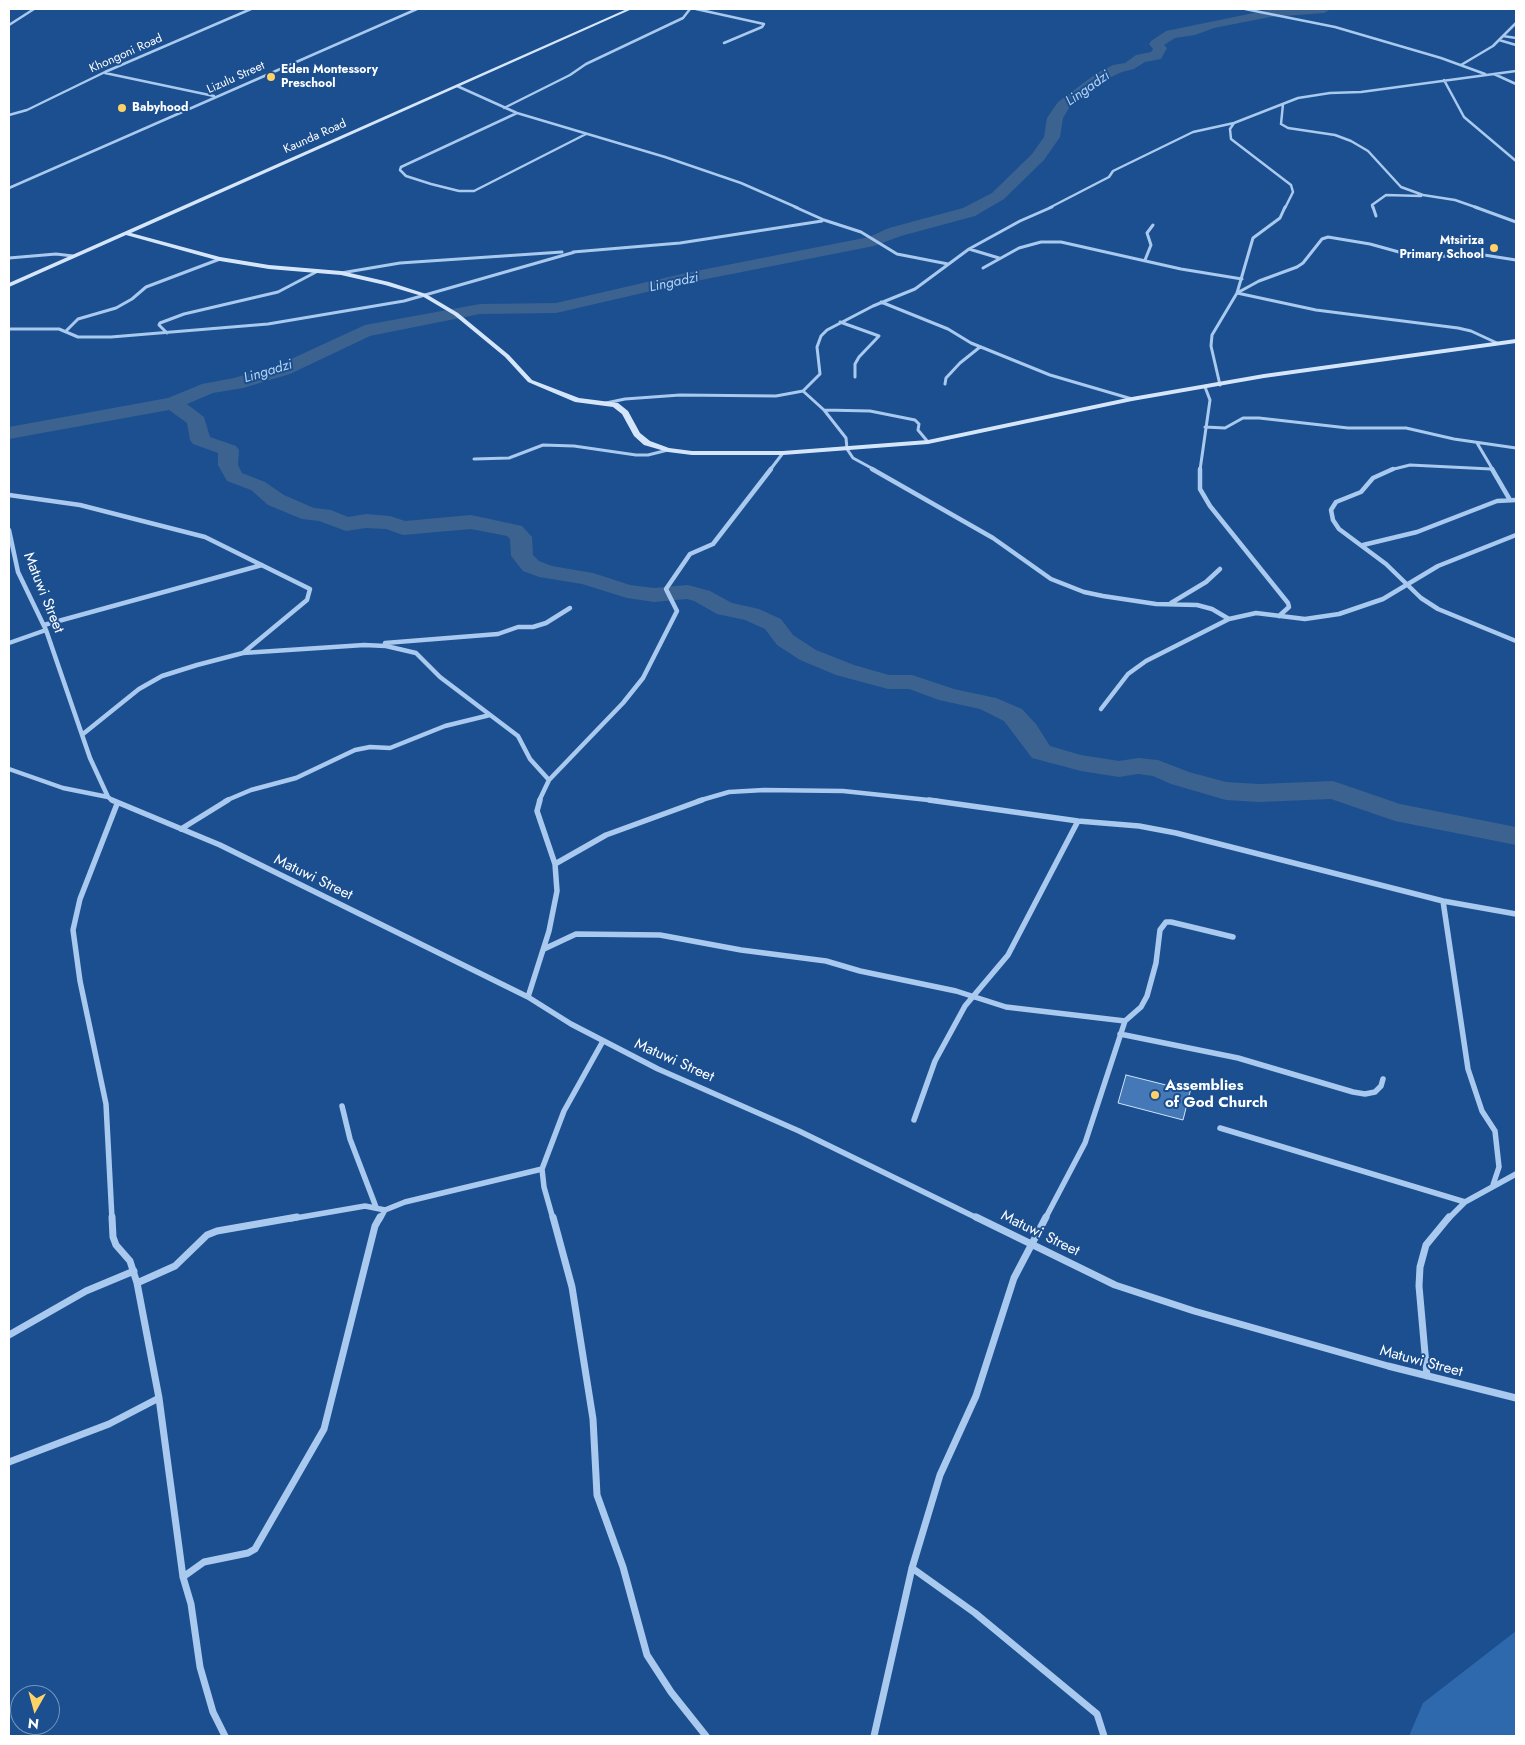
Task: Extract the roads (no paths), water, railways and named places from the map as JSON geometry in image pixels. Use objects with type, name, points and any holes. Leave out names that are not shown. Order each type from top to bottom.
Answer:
[{"type":"street","points":[[9,25],[34,9]]},
{"type":"street","name":"Khongoni Road","points":[[9,114],[27,110],[105,72],[251,9]]},
{"type":"street","name":"Lizulu Street","points":[[9,188],[417,9]]},
{"type":"street","name":"Kaunda Road","points":[[9,285],[630,9]]},
{"type":"street","points":[[504,108],[570,75],[586,64],[684,18],[690,9]]},
{"type":"street","points":[[696,9],[764,24],[762,27],[724,44]]},
{"type":"street","points":[[1245,9],[1335,27],[1461,65],[1486,75]]},
{"type":"street","points":[[1461,65],[1485,52],[1516,24]]},
{"type":"street","points":[[1503,36],[1516,38]]},
{"type":"street","points":[[1499,40],[1516,45]]},
{"type":"street","points":[[606,403],[626,399],[680,395],[776,396],[803,390],[810,386],[820,374],[817,347],[821,336],[826,330],[881,302],[915,289],[969,249],[1020,221],[1072,198],[1109,177],[1113,171],[1183,136],[1234,123],[1298,98],[1330,93],[1361,92],[1516,70]]},
{"type":"street","points":[[105,72],[215,96]]},
{"type":"street","points":[[1494,74],[1516,84]]},
{"type":"street","points":[[1444,80],[1464,117],[1516,161]]},
{"type":"street","points":[[457,86],[473,95],[517,113],[665,157],[742,183],[824,220],[861,232],[897,254],[948,264]]},
{"type":"street","points":[[1283,103],[1281,124],[1288,128],[1335,135],[1351,141],[1368,151],[1401,187],[1431,197]]},
{"type":"street","points":[[517,113],[401,167],[400,170],[406,176],[431,184],[459,191],[474,191],[586,134]]},
{"type":"street","points":[[1220,384],[1214,363],[1211,340],[1237,293],[1254,238],[1280,218],[1292,192],[1291,185],[1282,176],[1231,139],[1230,129],[1234,123]]},
{"type":"street","points":[[1376,216],[1372,205],[1386,195],[1455,200],[1516,222]]},
{"type":"street","points":[[342,273],[400,263],[680,243],[824,220]]},
{"type":"street","points":[[1146,260],[1151,245],[1147,232],[1153,225]]},
{"type":"street","points":[[125,232],[220,259],[269,267],[342,273],[387,283],[424,295],[456,314],[507,356],[530,381],[569,397],[606,403],[625,413],[642,440],[668,450],[714,454],[783,453],[928,442],[1132,399],[1270,375],[1516,341]]},
{"type":"street","points":[[1237,293],[1259,281],[1297,267],[1303,263],[1322,239],[1328,237],[1370,244],[1417,257],[1484,255],[1516,260]]},
{"type":"street","points":[[983,268],[1019,248],[1045,241],[1066,243],[1085,249],[1146,260],[1181,269],[1242,279]]},
{"type":"street","points":[[969,249],[999,258]]},
{"type":"street","points":[[9,329],[66,331],[72,335],[86,338],[167,334],[268,324],[395,303],[575,252]]},
{"type":"street","points":[[9,258],[62,253],[73,256]]},
{"type":"street","points":[[66,331],[78,319],[116,308],[132,300],[146,287],[220,259]]},
{"type":"street","points":[[167,334],[159,325],[160,323],[184,314],[278,292],[318,271]]},
{"type":"street","points":[[1237,293],[1316,310],[1458,328],[1471,331],[1497,343]]},
{"type":"street","points":[[881,302],[948,329],[980,347],[1050,375],[1132,399]]},
{"type":"street","points":[[839,322],[879,336],[859,357],[855,364],[854,377]]},
{"type":"street","points":[[945,384],[946,378],[960,363],[980,347]]},
{"type":"street","points":[[1205,387],[1210,400],[1200,459],[1200,489],[1210,506],[1288,603],[1289,607],[1279,616]]},
{"type":"street","points":[[803,390],[824,410],[846,438],[847,449],[853,458],[993,538],[1022,562],[1051,579],[1084,592],[1103,596],[1156,604],[1170,603],[1205,607],[1230,619]]},
{"type":"street","points":[[824,410],[870,411],[916,420],[919,424],[918,430],[928,442]]},
{"type":"street","points":[[1205,427],[1225,428],[1243,418],[1259,418],[1348,428],[1406,428],[1477,443],[1516,448]]},
{"type":"street","points":[[1477,443],[1510,500]]},
{"type":"street","points":[[474,459],[509,458],[543,445],[574,446],[636,455],[648,455],[668,450]]},
{"type":"street","points":[[528,997],[554,908],[556,892],[555,864],[537,811],[541,795],[549,780],[638,685],[656,656],[677,611],[666,588],[690,554],[713,544],[783,453]]},
{"type":"street","points":[[1491,469],[1410,466],[1393,469],[1373,478],[1361,492],[1336,502],[1331,510],[1333,520],[1339,529],[1363,545],[1407,585],[1438,609],[1516,641]]},
{"type":"street","points":[[9,495],[80,504],[181,530],[224,545],[280,576],[305,585],[310,589],[310,594],[300,606],[280,620],[243,653]]},
{"type":"street","points":[[1363,545],[1408,535],[1480,507],[1516,500]]},
{"type":"street","name":"Matuwi Street","points":[[9,530],[18,572],[45,628],[90,758],[108,796],[117,804],[220,845],[528,997],[603,1041],[658,1069],[799,1130],[1115,1285],[1194,1311],[1427,1376],[1516,1398]]},
{"type":"street","points":[[1100,709],[1128,674],[1146,661],[1230,619],[1256,613],[1305,619],[1339,614],[1383,599],[1438,566],[1516,535]]},
{"type":"street","points":[[9,643],[45,628],[262,565]]},
{"type":"street","points":[[1170,603],[1206,582],[1220,569]]},
{"type":"street","points":[[83,734],[138,689],[151,681],[197,664],[243,653],[498,634],[518,627],[533,627],[546,623],[570,608]]},
{"type":"street","points":[[364,645],[406,649],[416,653],[440,678],[522,740],[530,759],[549,780]]},
{"type":"street","points":[[181,829],[221,803],[251,790],[296,778],[355,750],[370,747],[390,748],[445,726],[490,715]]},
{"type":"street","points":[[9,768],[62,788],[108,796]]},
{"type":"street","points":[[555,864],[606,835],[729,792],[805,790],[878,794],[1078,821],[1139,826],[1176,833],[1443,901],[1516,914]]},
{"type":"street","points":[[117,804],[80,899],[73,930],[80,981],[106,1104],[113,1237],[116,1245],[130,1261],[137,1283],[158,1398],[183,1577],[191,1604],[200,1667],[212,1712],[225,1736]]},
{"type":"street","points":[[914,1120],[935,1061],[972,997],[984,986],[1008,955],[1078,821]]},
{"type":"street","points":[[1443,901],[1468,1069],[1482,1111],[1495,1131],[1499,1167],[1494,1185]]},
{"type":"street","points":[[874,1736],[912,1568],[940,1475],[976,1396],[1001,1313],[1014,1278],[1085,1143],[1125,1021],[1141,1007],[1147,996],[1150,976],[1156,964],[1160,930],[1166,922],[1232,937]]},
{"type":"street","points":[[543,949],[576,934],[660,935],[741,950],[826,961],[956,991],[1006,1007],[1125,1021]]},
{"type":"street","points":[[1120,1034],[1238,1058],[1353,1092],[1365,1094],[1375,1092],[1381,1086],[1382,1079]]},
{"type":"street","points":[[603,1041],[564,1111],[542,1169],[544,1187],[572,1286],[593,1419],[597,1495],[623,1567],[647,1655],[671,1692],[706,1736]]},
{"type":"street","points":[[342,1106],[350,1139],[376,1207]]},
{"type":"street","points":[[1220,1128],[1465,1202]]},
{"type":"street","points":[[183,1577],[204,1562],[248,1553],[255,1549],[324,1429],[375,1226],[385,1210],[405,1202],[542,1169]]},
{"type":"street","points":[[1427,1376],[1419,1303],[1420,1267],[1426,1246],[1440,1226],[1465,1202],[1516,1174]]},
{"type":"street","points":[[137,1283],[175,1266],[208,1235],[217,1231],[365,1206],[385,1210]]},
{"type":"street","points":[[9,1335],[86,1291],[134,1271]]},
{"type":"street","points":[[9,1462],[109,1424],[158,1398]]},
{"type":"street","points":[[912,1568],[975,1613],[1052,1679],[1097,1714],[1104,1736]]},
{"type":"waterway","points":[[1269,13],[1324,9]]},
{"type":"waterway","name":"Lingadzi","points":[[173,403],[209,388],[236,384],[283,370],[365,331],[480,309],[556,308],[686,278],[874,241],[895,232],[969,212],[998,196],[1038,157],[1052,137],[1055,118],[1063,105],[1102,76],[1118,68],[1129,66],[1141,58],[1156,56],[1160,48],[1156,44],[1171,34],[1195,31],[1210,25],[1266,14]]},
{"type":"waterway","name":"Lingadzi","points":[[9,433],[173,403]]},
{"type":"waterway","points":[[173,403],[197,421],[200,440],[229,450],[228,465],[234,477],[258,486],[276,500],[310,514],[323,515],[346,524],[366,521],[390,523],[403,528],[471,522],[514,531],[521,537],[522,556],[531,566],[547,572],[585,578],[627,591],[654,595],[688,592],[702,596],[725,609],[751,614],[773,624],[785,640],[808,655],[845,670],[888,682],[912,682],[948,695],[987,703],[1013,715],[1027,730],[1031,740],[1041,752],[1081,763],[1119,769],[1138,766],[1158,768],[1180,778],[1226,791],[1259,793],[1333,790],[1395,812],[1516,836]]},
{"type":"place","name":"Eden Montessory Preschool","points":[[271,77]]},
{"type":"place","name":"Babyhood","points":[[122,108]]},
{"type":"place","name":"Mtsiriza Primary School","points":[[1494,248]]},
{"type":"place","name":"Assemblies of God Church","points":[[1155,1095]]}]
